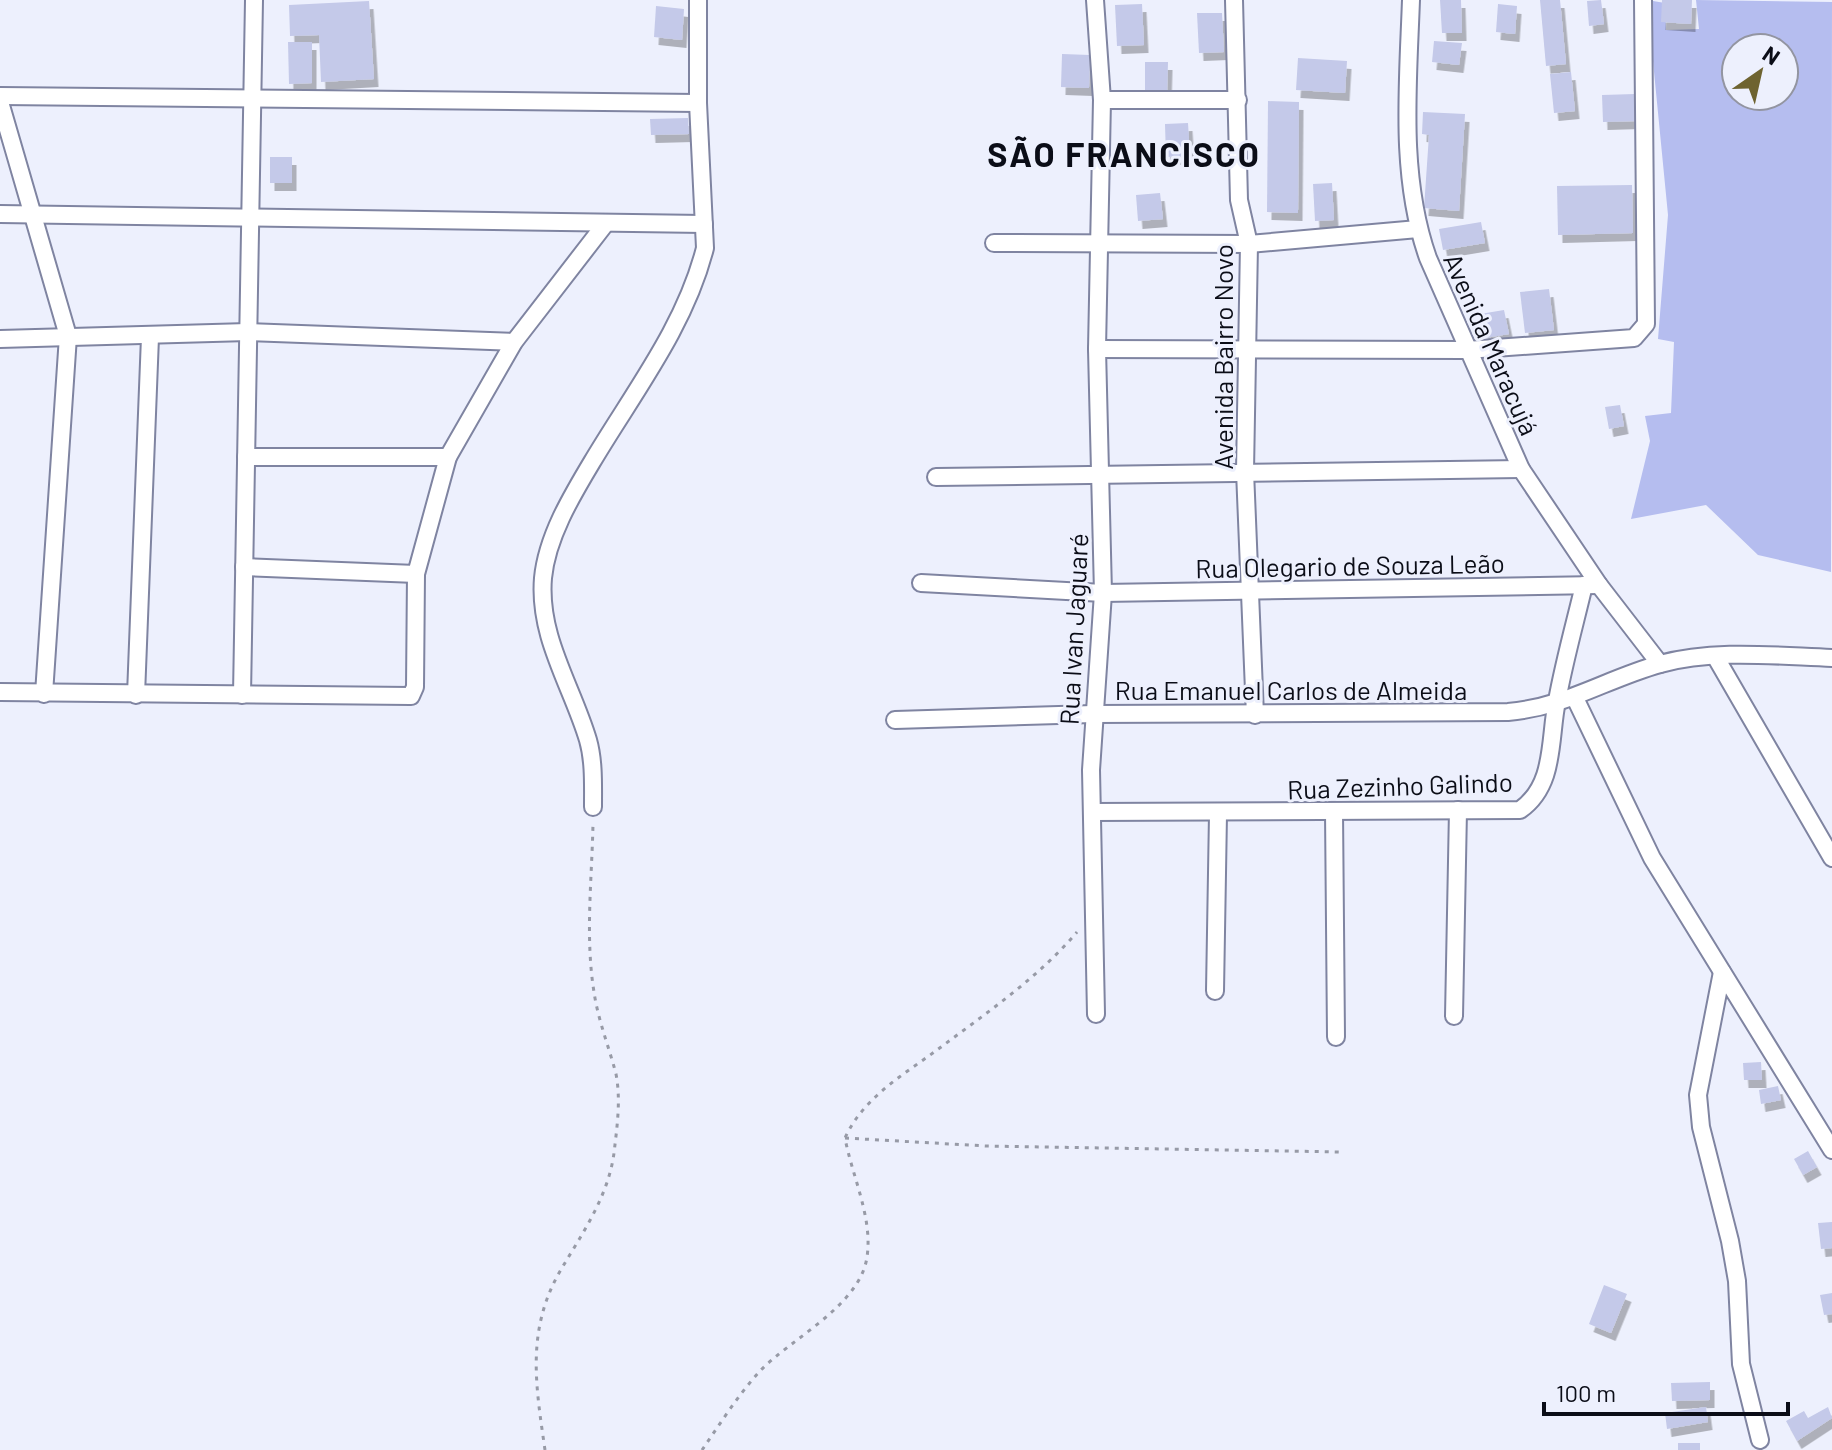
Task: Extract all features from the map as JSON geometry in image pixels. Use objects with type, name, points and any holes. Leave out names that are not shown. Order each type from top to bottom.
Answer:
[{"type":"street","points":[[242,695],[254,0]]},
{"type":"street","points":[[593,807],[590,745],[547,635],[543,577],[554,538],[571,497],[669,337],[693,286],[705,248],[698,103],[698,0]]},
{"type":"street","name":"Rua Ivan Jaguaré","points":[[1095,0],[1102,100],[1102,246],[1097,349],[1103,593],[1093,714],[1096,1014]]},
{"type":"street","name":"Avenida Bairro Novo","points":[[1234,0],[1239,200],[1249,244],[1245,471],[1255,715]]},
{"type":"street","name":"Avenida Maracujá","points":[[1411,0],[1408,134],[1418,229],[1467,350],[1521,469],[1591,585],[1660,664]]},
{"type":"street","points":[[1097,349],[1246,347],[1467,350],[1627,340],[1644,329],[1647,252],[1643,0]]},
{"type":"street","points":[[0,96],[698,103]]},
{"type":"street","points":[[1102,100],[1238,100]]},
{"type":"street","points":[[0,102],[29,213],[68,336],[44,694]]},
{"type":"street","points":[[0,214],[704,224]]},
{"type":"street","points":[[0,692],[411,696],[415,687],[416,574],[448,457],[514,342],[606,223]]},
{"type":"street","points":[[994,243],[1102,246],[1249,244],[1418,229]]},
{"type":"street","points":[[0,339],[248,332],[514,342]]},
{"type":"street","points":[[136,695],[150,337]]},
{"type":"street","points":[[246,457],[448,457]]},
{"type":"street","points":[[936,477],[1521,469]]},
{"type":"street","points":[[244,567],[416,574]]},
{"type":"street","name":"Rua Olegario de Souza Leão","points":[[921,583],[1103,593],[1591,585]]},
{"type":"street","name":"Rua Zezinho Galindo","points":[[1092,812],[1511,812],[1527,805],[1552,754],[1556,705],[1591,585]]},
{"type":"street","points":[[1715,656],[1832,858]]},
{"type":"street","name":"Rua Emanuel Carlos de Almeida","points":[[895,720],[1093,714],[1508,712],[1556,705],[1660,664],[1715,656],[1832,658]]},
{"type":"street","points":[[1575,698],[1652,858],[1832,1150]]},
{"type":"street","points":[[1454,1016],[1458,810]]},
{"type":"street","points":[[1334,811],[1336,1037]]},
{"type":"street","points":[[1215,991],[1218,814]]},
{"type":"street","points":[[1722,972],[1698,1095],[1701,1127],[1730,1241],[1737,1281],[1741,1364],[1760,1440]]},
{"type":"path","points":[[545,1450],[534,1352],[551,1290],[583,1237],[601,1198],[613,1158],[619,1106],[616,1077],[594,994],[591,966],[593,807]]},
{"type":"path","points":[[702,1450],[763,1368],[814,1329],[862,1274],[868,1244],[866,1223],[845,1138],[860,1113],[879,1094],[1041,968],[1083,922]]},
{"type":"path","points":[[845,1138],[986,1146],[1342,1152]]},
{"type":"shaded area","points":[[1647,0],[1665,3],[1666,30],[1699,29],[1696,0],[1832,2],[1831,572],[1758,555],[1706,505],[1631,519],[1650,441],[1645,416],[1671,413],[1674,342],[1658,339],[1668,215]]},
{"type":"building","points":[[1440,0],[1461,0],[1462,33],[1442,33]]},
{"type":"building","points":[[1540,0],[1560,0],[1566,64],[1546,66]]},
{"type":"building","points":[[1601,0],[1604,24],[1589,26],[1587,1]]},
{"type":"building","points":[[1662,0],[1692,0],[1691,24],[1661,22]]},
{"type":"building","points":[[369,1],[374,79],[321,82],[319,35],[290,36],[289,5]]},
{"type":"building","points":[[1142,4],[1144,45],[1117,46],[1115,5]]},
{"type":"building","points":[[1498,4],[1517,6],[1515,34],[1496,32]]},
{"type":"building","points":[[656,6],[684,9],[682,40],[654,37]]},
{"type":"building","points":[[1197,13],[1222,13],[1224,52],[1199,53]]},
{"type":"building","points":[[1434,41],[1462,43],[1459,65],[1432,62]]},
{"type":"building","points":[[288,42],[312,42],[312,83],[289,84]]},
{"type":"building","points":[[1062,54],[1090,55],[1089,88],[1061,87]]},
{"type":"building","points":[[1298,58],[1347,61],[1345,93],[1296,90]]},
{"type":"building","points":[[1145,62],[1168,62],[1167,95],[1145,95]]},
{"type":"building","points":[[1571,72],[1575,111],[1554,113],[1550,74]]},
{"type":"building","points":[[1635,94],[1636,121],[1603,122],[1602,95]]},
{"type":"building","points":[[1268,101],[1299,102],[1298,213],[1267,212]]},
{"type":"building","points":[[1423,112],[1465,114],[1459,211],[1424,208],[1429,135],[1422,134]]},
{"type":"building","points":[[688,118],[689,134],[651,135],[650,119]]},
{"type":"building","points":[[1188,123],[1190,156],[1166,157],[1165,124]]},
{"type":"building","points":[[270,157],[292,157],[292,183],[270,183]]},
{"type":"building","points":[[1332,183],[1334,220],[1315,221],[1313,184]]},
{"type":"building","points":[[1632,185],[1633,233],[1558,235],[1557,186]]},
{"type":"building","points":[[1160,193],[1163,219],[1138,221],[1136,195]]},
{"type":"building","points":[[1481,222],[1485,243],[1443,250],[1439,229]]},
{"type":"building","points":[[1549,289],[1554,330],[1525,333],[1520,292]]},
{"type":"building","points":[[1504,310],[1509,334],[1485,338],[1480,314]]},
{"type":"building","points":[[1620,405],[1624,426],[1609,429],[1605,407]]},
{"type":"building","points":[[1761,1062],[1762,1080],[1744,1080],[1743,1063]]},
{"type":"building","points":[[1778,1086],[1781,1100],[1761,1104],[1759,1090]]},
{"type":"building","points":[[1808,1151],[1817,1167],[1803,1175],[1794,1159]]},
{"type":"building","points":[[1832,1222],[1832,1248],[1821,1249],[1818,1223]]},
{"type":"building","points":[[1604,1285],[1627,1294],[1611,1333],[1589,1324]]},
{"type":"building","points":[[1832,1293],[1832,1314],[1824,1315],[1820,1295]]},
{"type":"building","points":[[1710,1382],[1710,1400],[1672,1401],[1671,1383]]},
{"type":"building","points":[[1706,1407],[1708,1422],[1667,1429],[1665,1413]]},
{"type":"building","points":[[1828,1407],[1832,1418],[1797,1441],[1786,1421],[1804,1411],[1808,1418]]},
{"type":"building","points":[[1678,1443],[1700,1443],[1700,1450],[1678,1450]]},
{"type":"district","name":"SÃO FRANCISCO","points":[[1124,153]]}]
